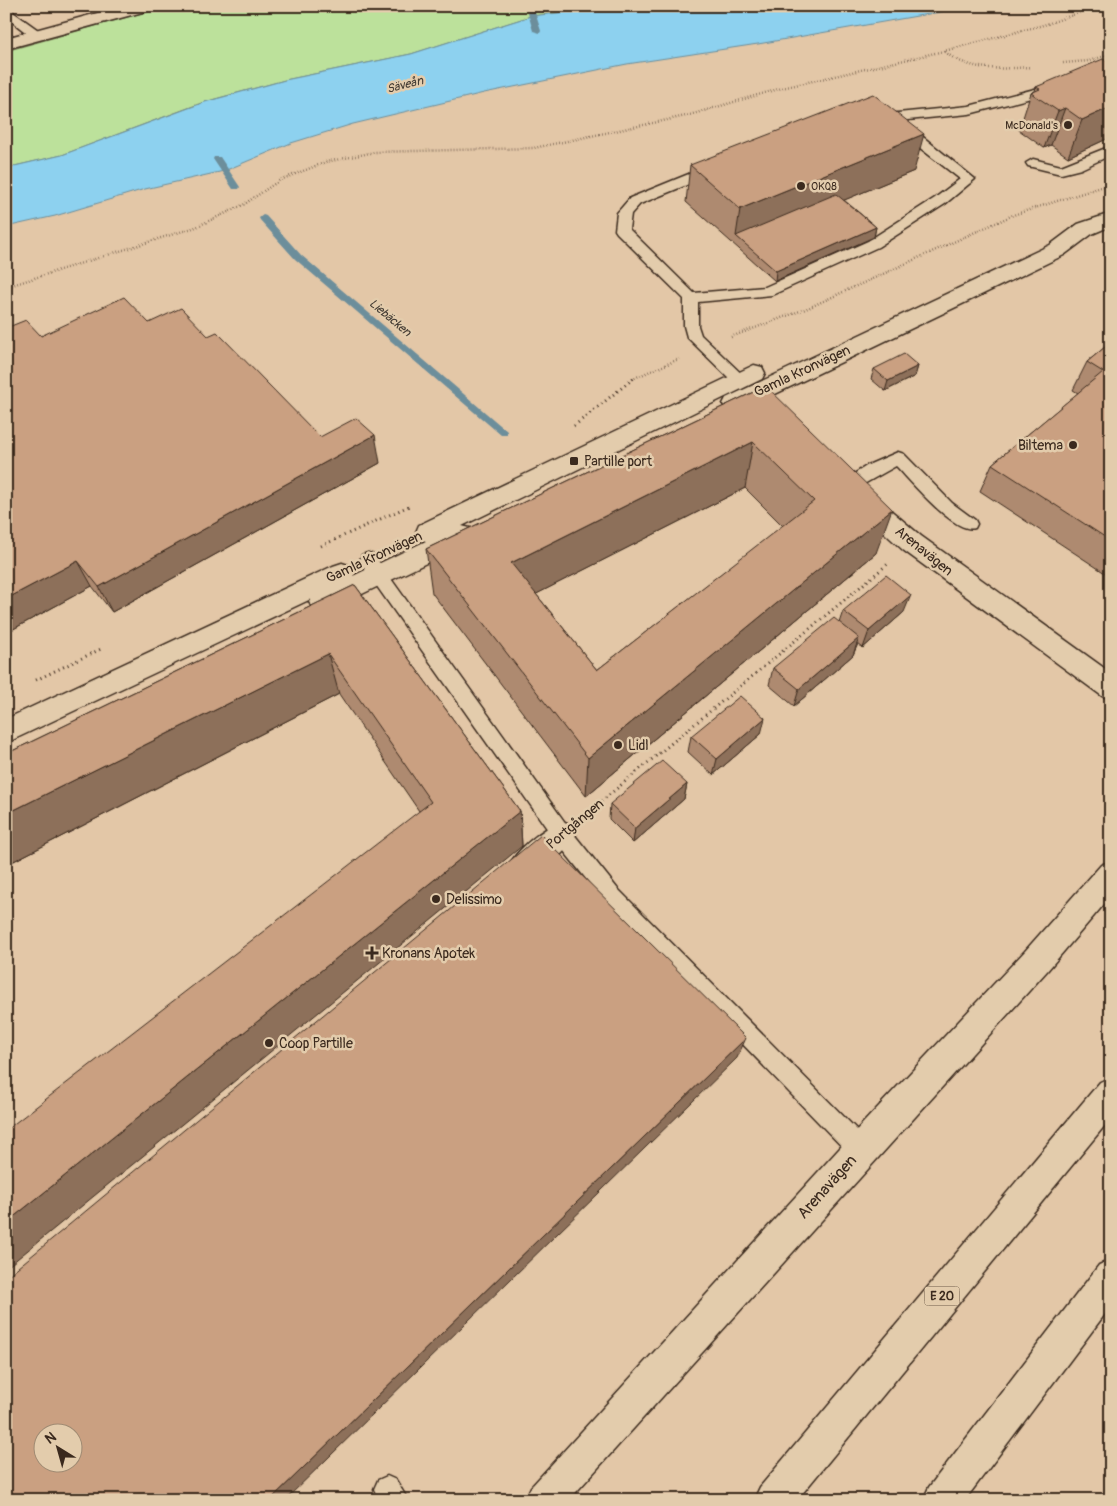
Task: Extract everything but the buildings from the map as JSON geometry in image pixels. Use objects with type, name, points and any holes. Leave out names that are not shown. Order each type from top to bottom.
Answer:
[{"type":"main road","points":[[6,44],[144,6]]},
{"type":"main road","name":"Gamla Kronvägen","points":[[756,393],[1111,207]]},
{"type":"main road","name":"Gamla Kronvägen","points":[[6,732],[373,568],[756,393],[1057,250],[1085,229],[1111,219]]},
{"type":"main road","points":[[1057,250],[1111,236]]},
{"type":"main road","name":"Arenavägen","points":[[842,478],[912,543],[1111,688]]},
{"type":"main road","name":"Gamla Kronvägen","points":[[24,749],[373,568]]},
{"type":"main road","name":"Portgången","points":[[501,885],[562,834]]},
{"type":"main road","name":"Arenavägen","points":[[544,1500],[861,1150],[1036,961],[1111,874]]},
{"type":"main road","name":"E 20","points":[[773,1500],[1111,1093]]},
{"type":"main road","points":[[942,1500],[1111,1276]]},
{"type":"lane","points":[[6,11],[37,34]]},
{"type":"lane","points":[[863,120],[969,110],[1064,86]]},
{"type":"lane","points":[[727,164],[635,201],[624,214],[622,230],[691,298],[767,292],[873,244],[940,201],[968,179],[891,118]]},
{"type":"lane","points":[[1033,163],[1061,170],[1076,166],[1111,150]]},
{"type":"lane","name":"Gamla Kronvägen","points":[[691,298],[691,326],[694,337],[756,393]]},
{"type":"lane","points":[[842,478],[898,458],[946,507],[969,524]]},
{"type":"lane","points":[[373,568],[562,834],[610,894],[793,1084],[861,1150]]},
{"type":"path","points":[[6,287],[196,227],[243,205],[280,180],[326,162],[375,152],[534,148],[686,116],[791,86],[944,51],[1047,24],[1098,6]]},
{"type":"path","points":[[944,51],[952,59],[964,65],[995,68],[1032,67]]},
{"type":"path","points":[[1060,64],[1089,61],[1111,54]]},
{"type":"path","points":[[569,430],[601,407],[634,378],[744,331],[808,308],[1013,215],[1111,184]]},
{"type":"path","points":[[316,549],[413,504]]},
{"type":"path","name":"Portgången","points":[[562,834],[912,543]]},
{"type":"path","points":[[30,683],[107,646]]},
{"type":"green space","points":[[167,6],[616,6],[531,16],[411,54],[285,80],[204,102],[62,155],[6,168],[6,51]]},
{"type":"water","name":"Säveån","points":[[616,6],[974,6],[758,44],[627,64],[484,93],[353,124],[291,143],[224,171],[145,189],[55,216],[6,227],[6,168],[62,155],[205,102],[285,80],[411,54],[531,16]]},
{"type":"waterway","points":[[529,6],[537,31]]},
{"type":"waterway","name":"Liebäcken","points":[[217,159],[236,187]]},
{"type":"waterway","name":"Liebäcken","points":[[263,218],[298,257],[504,433]]},
{"type":"place","name":"McDonald's","points":[[1068,125]]},
{"type":"place","name":"OKQ8","points":[[801,186]]},
{"type":"place","name":"Biltema","points":[[1073,445]]},
{"type":"place","name":"Partille port","points":[[574,461]]},
{"type":"place","name":"Lidl","points":[[618,745]]},
{"type":"place","name":"Delissimo","points":[[436,899]]},
{"type":"place","name":"Kronans Apotek","points":[[372,953]]},
{"type":"place","name":"Coop Partille","points":[[269,1043]]}]
